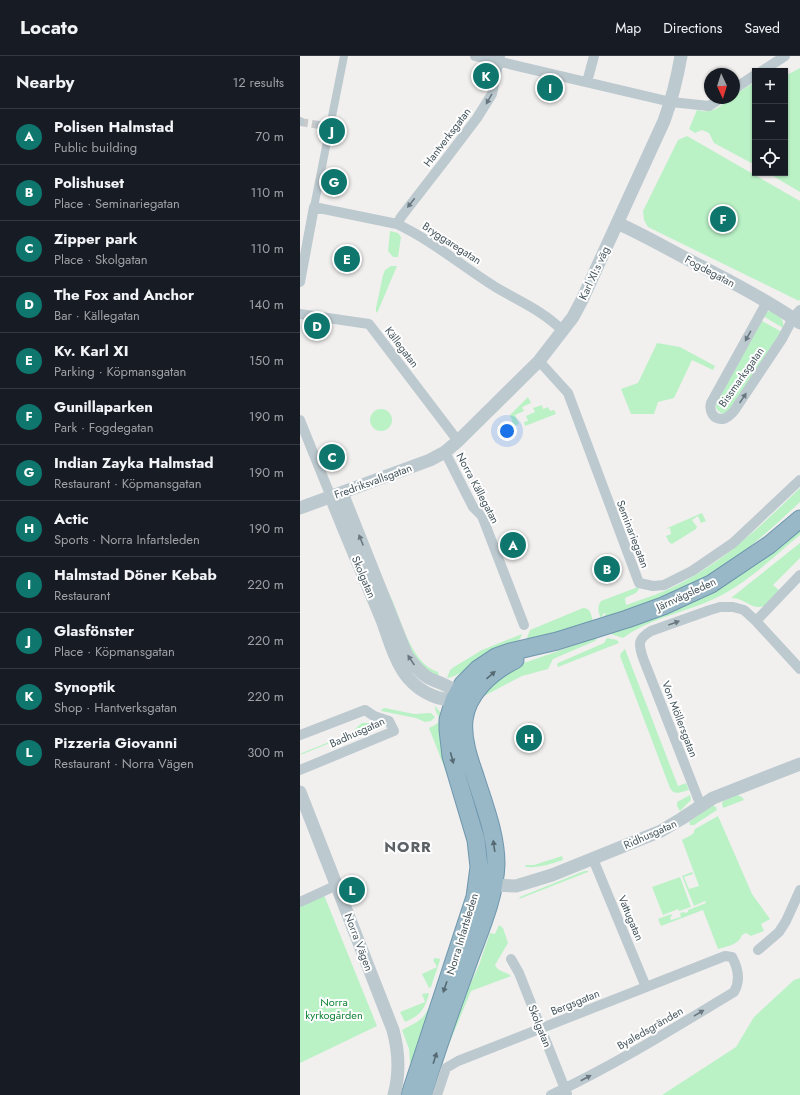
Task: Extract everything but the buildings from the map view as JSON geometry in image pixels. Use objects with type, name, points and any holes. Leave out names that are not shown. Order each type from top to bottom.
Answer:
[{"type":"highway","name":"Järnvägsleden","points":[[457,697],[470,677],[496,657],[510,652],[557,641],[663,606],[711,584],[769,545],[800,519]]},
{"type":"highway","name":"Järnvägsleden","points":[[464,719],[468,706],[477,690],[497,670],[510,662],[557,641]]},
{"type":"highway","name":"Norra Infartsleden","points":[[410,1095],[475,897],[479,867],[476,840],[451,756],[448,740],[448,720],[457,697]]},
{"type":"highway","name":"Norra Infartsleden","points":[[423,1095],[452,1006],[485,917],[493,885],[496,864],[493,838],[487,814],[468,754],[464,733],[464,719]]},
{"type":"street","points":[[300,282],[302,260],[344,56]]},
{"type":"street","points":[[475,56],[500,59],[671,102],[709,106],[712,104]]},
{"type":"street","points":[[587,82],[594,56]]},
{"type":"street","name":"Karl XI:s väg","points":[[445,452],[539,361],[563,331],[582,300],[671,102],[676,85],[681,56]]},
{"type":"street","points":[[767,68],[785,56]]},
{"type":"street","name":"Hantverksgatan","points":[[397,224],[400,217],[477,118],[492,94],[500,59]]},
{"type":"street","points":[[740,85],[752,78]]},
{"type":"street","points":[[319,125],[330,127]]},
{"type":"street","name":"Bryggaregatan","points":[[314,207],[397,224],[409,229],[496,287],[551,319],[563,331]]},
{"type":"street","name":"Fogdegatan","points":[[617,223],[639,233],[767,302],[798,317]]},
{"type":"street","name":"Bissmarksgatan","points":[[767,302],[711,403],[710,410],[714,416],[722,419],[734,411],[798,317]]},
{"type":"street","name":"Källegatan","points":[[300,314],[369,324],[458,441]]},
{"type":"street","name":"Seminariegatan","points":[[539,361],[568,393],[639,583],[653,586],[664,585],[692,571],[733,543],[800,480]]},
{"type":"street","name":"Skolgatan","points":[[300,420],[336,495],[391,645],[404,672],[413,682],[426,692],[443,699],[457,697]]},
{"type":"street","name":"Fredriksvallsgatan","points":[[300,508],[430,460],[445,452]]},
{"type":"street","name":"Norra Källegatan","points":[[445,452],[473,507],[482,516],[524,625]]},
{"type":"street","points":[[800,575],[756,621],[800,669]]},
{"type":"street","name":"Von Möllersgatan","points":[[700,806],[643,658],[640,648],[640,641],[644,635],[651,631],[720,607],[733,607],[744,610],[756,621]]},
{"type":"street","points":[[464,719],[457,697],[477,690]]},
{"type":"street","name":"Badhusgatan","points":[[300,736],[365,710],[374,716],[389,721],[394,731],[300,770]]},
{"type":"street","name":"Ridhusgatan","points":[[493,885],[503,886],[523,884],[552,875],[593,859],[660,831],[715,798],[800,764]]},
{"type":"street","name":"Norra Vägen","points":[[300,792],[394,1030],[399,1056],[398,1075],[394,1095]]},
{"type":"street","name":"Vattugatan","points":[[593,859],[646,987]]},
{"type":"street","points":[[475,897],[493,885],[487,880],[479,867]]},
{"type":"street","points":[[300,902],[337,885]]},
{"type":"street","points":[[758,950],[778,932],[786,921],[800,890]]},
{"type":"street","name":"Bergsgatan","points":[[437,1095],[446,1068],[458,1061],[725,956],[732,957],[736,965]]},
{"type":"street","name":"Skolgatan","points":[[511,959],[519,973],[566,1092]]},
{"type":"street","name":"Byaledsgränden","points":[[551,1095],[566,1092],[585,1079],[660,1037],[734,992],[738,986],[736,965]]},
{"type":"green space","points":[[800,68],[800,192],[773,176],[788,176],[788,74]]},
{"type":"green space","points":[[752,84],[752,163],[714,143],[709,133],[702,130],[695,133],[689,129],[697,110],[711,111],[723,104],[740,104],[740,91]]},
{"type":"green space","points":[[687,136],[752,173],[752,176],[757,176],[800,201],[799,301],[648,227],[644,220],[643,211],[678,140]]},
{"type":"green space","points":[[390,231],[398,233],[401,237],[398,257],[393,257],[388,251]]},
{"type":"green space","points":[[391,266],[397,266],[376,313],[383,275],[385,270]]},
{"type":"green space","points":[[770,311],[782,319],[783,328],[763,316],[766,312]]},
{"type":"green space","points":[[762,321],[782,332],[731,410],[722,414],[717,410],[715,404]]},
{"type":"green space","points":[[657,343],[680,347],[715,366],[713,370],[692,360],[674,398],[658,402],[654,414],[631,414],[621,389],[638,383]]},
{"type":"green space","points":[[528,397],[531,403],[522,407],[524,411],[515,415],[519,424],[514,426],[510,415]]},
{"type":"green space","points":[[542,405],[543,409],[548,407],[550,411],[554,410],[556,414],[525,426],[524,422],[528,421],[526,416],[535,412],[533,408]]},
{"type":"green space","points":[[381,409],[385,410],[391,416],[391,424],[385,430],[381,431],[377,430],[371,424],[370,420],[371,416],[377,410]]},
{"type":"green space","points":[[800,488],[800,502],[764,535],[712,574],[675,593],[603,618],[606,613],[604,613],[601,618],[598,610],[601,601],[638,587],[639,589],[636,593],[625,598],[626,605],[669,589],[699,573],[745,539]]},
{"type":"green space","points":[[702,513],[706,521],[701,523],[698,516],[692,520],[697,527],[696,529],[672,544],[669,542],[666,536],[671,534],[670,528],[665,529]]},
{"type":"green space","points":[[800,531],[800,535],[762,567],[733,589],[722,595],[710,601],[647,624],[623,638],[608,633],[730,581],[764,559]]},
{"type":"green space","points":[[800,543],[800,558],[773,585],[780,591],[768,603],[764,606],[756,607],[736,598],[731,598]]},
{"type":"green space","points":[[388,591],[413,649],[428,667],[438,672],[439,676],[427,670],[413,654]]},
{"type":"green space","points":[[583,608],[588,609],[593,621],[564,632],[526,640],[530,630]]},
{"type":"green space","points":[[522,634],[513,644],[490,652],[464,671],[453,677],[447,678],[450,670],[482,650]]},
{"type":"green space","points":[[598,637],[595,641],[553,659],[548,669],[522,676],[482,697],[483,693],[507,671],[524,663]]},
{"type":"green space","points":[[607,638],[617,640],[619,643],[558,667],[558,663],[604,643]]},
{"type":"green space","points":[[625,649],[678,786],[686,783],[689,790],[678,793],[673,792],[670,788],[620,656]]},
{"type":"green space","points":[[435,706],[442,717],[452,787],[429,728],[438,723],[439,720]]},
{"type":"green space","points":[[385,708],[414,714],[431,713],[435,717],[431,721],[425,722],[416,718],[381,711]]},
{"type":"green space","points":[[362,723],[374,723],[373,726],[300,755],[349,734]]},
{"type":"green space","points":[[690,795],[691,800],[680,811],[677,806],[677,802]]},
{"type":"green space","points":[[737,795],[742,797],[744,800],[723,808],[723,801]]},
{"type":"green space","points":[[712,805],[716,807],[717,810],[694,825],[690,825],[689,822]]},
{"type":"green space","points":[[718,816],[752,894],[770,919],[761,924],[764,931],[751,936],[746,933],[742,935],[735,943],[718,949],[703,910],[661,926],[658,919],[671,914],[671,920],[681,917],[680,913],[688,912],[688,910],[706,903],[705,901],[694,906],[682,876],[692,872],[693,874],[684,877],[689,889],[699,886],[682,840],[693,834],[695,829]]},
{"type":"green space","points":[[562,856],[563,860],[549,864],[536,867],[525,866],[534,865]]},
{"type":"green space","points":[[584,871],[588,872],[519,899],[520,897]]},
{"type":"green space","points":[[680,877],[691,907],[679,911],[678,909],[663,915],[652,887]]},
{"type":"green space","name":"Norra kyrkogården","points":[[324,895],[377,1026],[300,1063],[300,906]]},
{"type":"green space","points":[[499,925],[503,928],[508,943],[495,965],[498,969],[511,976],[471,991],[449,1044],[444,1049],[449,1032],[479,965],[490,933],[495,934]]},
{"type":"green space","points":[[456,929],[413,1062],[410,1063],[409,1049],[402,1030],[417,1022],[423,1017],[429,1008]]},
{"type":"green space","points":[[435,958],[440,960],[431,987],[429,988],[422,974],[437,967],[433,960]]},
{"type":"green space","points":[[800,978],[800,1095],[662,1095],[736,1047],[754,1017],[794,980]]},
{"type":"green space","points":[[428,993],[427,1000],[421,1011],[415,1017],[405,1022],[400,1012],[425,1002],[422,994]]},
{"type":"tunnel","points":[[300,122],[319,125]]},
{"type":"place","name":"Synoptik","points":[[486,76]]},
{"type":"place","name":"Halmstad Döner Kebab","points":[[550,88]]},
{"type":"place","name":"Glasfönster","points":[[332,131]]},
{"type":"place","name":"Indian Zayka Halmstad","points":[[334,182]]},
{"type":"place","name":"Gunillaparken","points":[[723,219]]},
{"type":"place","name":"Kv. Karl XI","points":[[347,259]]},
{"type":"place","name":"The Fox and Anchor","points":[[317,326]]},
{"type":"place","name":"Zipper park","points":[[332,457]]},
{"type":"place","name":"Polisen Halmstad","points":[[513,545]]},
{"type":"place","name":"Polishuset","points":[[607,569]]},
{"type":"place","name":"Actic","points":[[529,738]]},
{"type":"place","name":"Pizzeria Giovanni","points":[[352,890]]},
{"type":"district","name":"NORR","points":[[408,847]]}]
